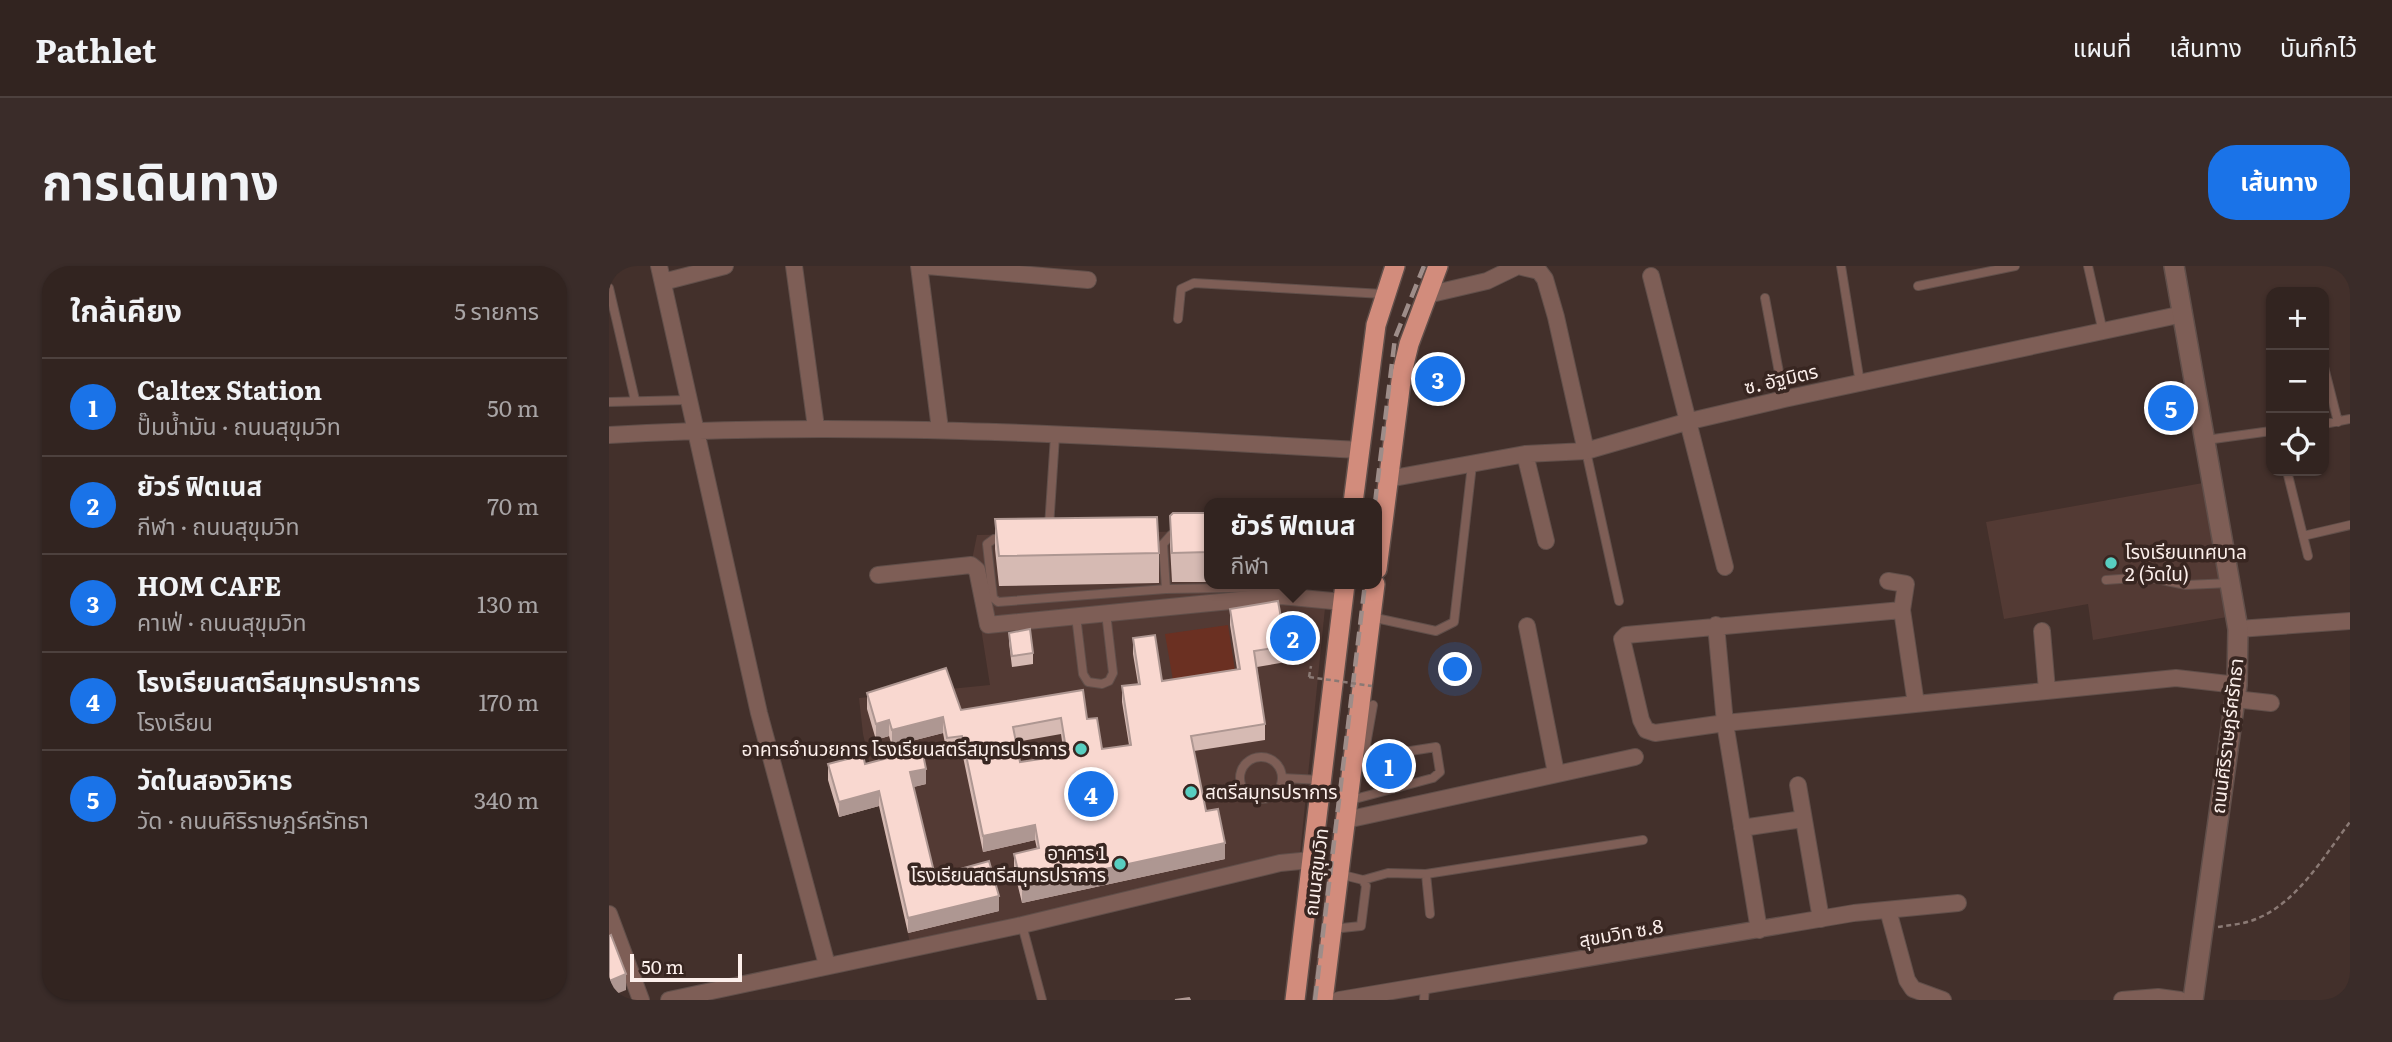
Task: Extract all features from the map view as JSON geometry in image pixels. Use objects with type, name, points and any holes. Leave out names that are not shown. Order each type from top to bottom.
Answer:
[{"type":"highway","points":[[1354,498],[1376,325],[1395,266]]},
{"type":"highway","points":[[1382,528],[1402,373],[1438,266]]},
{"type":"highway","name":"ถนนสุขุมวิท","points":[[1323,1000],[1347,810],[1360,748],[1374,589]]},
{"type":"highway","name":"ถนนสุขุมวิท","points":[[1295,1000],[1344,593]]},
{"type":"street","points":[[725,266],[661,274],[693,430],[759,713],[827,965]]},
{"type":"street","points":[[794,266],[816,427]]},
{"type":"street","points":[[919,266],[940,429]]},
{"type":"street","points":[[927,266],[1088,280]]},
{"type":"street","points":[[1427,295],[1487,281],[1518,266],[1539,271],[1545,279],[1556,317],[1586,451]]},
{"type":"street","name":"ถนนศิริราษฎร์ศรัทธา","points":[[2174,266],[2238,629],[2236,692],[2193,1000]]},
{"type":"street","points":[[1651,276],[1725,567]]},
{"type":"street","name":"ซ. อัฐมิตร","points":[[1388,479],[1525,454],[1586,451],[1686,422],[1784,399],[2183,314]]},
{"type":"street","points":[[609,435],[816,427],[940,429],[1359,450]]},
{"type":"street","points":[[1525,454],[1546,541]]},
{"type":"street","points":[[878,575],[971,565],[977,570],[988,625],[1106,613],[1282,589],[1344,593]]},
{"type":"street","points":[[1888,581],[1906,584],[1902,610],[1916,704]]},
{"type":"street","points":[[1902,610],[1626,635],[1621,645],[1646,730],[1655,733],[1725,723],[2176,678],[2271,703]]},
{"type":"street","points":[[2238,629],[2350,621]]},
{"type":"street","points":[[1716,625],[1725,723],[1759,930]]},
{"type":"street","points":[[1527,626],[1556,773]]},
{"type":"street","points":[[2042,631],[2047,690]]},
{"type":"street","points":[[1347,810],[1635,757]]},
{"type":"street","points":[[1798,785],[1821,919]]},
{"type":"street","points":[[1742,828],[1803,819]]},
{"type":"street","points":[[669,1000],[1022,925],[1280,863],[1311,860]]},
{"type":"street","name":"สุขมวิท ซ.8","points":[[1339,1000],[1424,993],[1490,977],[1821,919],[1958,902]]},
{"type":"street","points":[[1888,910],[1913,989],[1943,1000]]},
{"type":"street","points":[[609,914],[641,1000]]},
{"type":"street","points":[[2122,1000],[2158,997],[2180,1000]]},
{"type":"lane","points":[[609,268],[615,266]]},
{"type":"lane","points":[[1842,266],[1860,383]]},
{"type":"lane","points":[[1918,286],[2015,266]]},
{"type":"lane","points":[[2088,266],[2103,332]]},
{"type":"lane","points":[[1178,319],[1181,289],[1194,283],[1384,294]]},
{"type":"lane","points":[[609,288],[635,400]]},
{"type":"lane","points":[[1765,298],[1784,399]]},
{"type":"lane","points":[[2329,387],[2338,422]]},
{"type":"lane","points":[[609,402],[687,400]]},
{"type":"lane","points":[[2329,423],[2350,419]]},
{"type":"lane","points":[[2206,440],[2266,432]]},
{"type":"lane","points":[[1055,436],[1045,536],[1060,536]]},
{"type":"lane","points":[[1586,451],[1619,601]]},
{"type":"lane","points":[[1371,617],[1436,631],[1454,622],[1472,465]]},
{"type":"lane","points":[[2288,476],[2308,556]]},
{"type":"lane","points":[[2303,536],[2350,525]]},
{"type":"lane","points":[[1166,589],[1163,544],[1171,535],[1184,534]]},
{"type":"lane","points":[[1018,537],[994,539],[987,544],[995,601],[1166,589],[1282,589]]},
{"type":"lane","points":[[2106,580],[2147,577],[2186,585],[2230,583]]},
{"type":"lane","points":[[1076,616],[1083,674],[1088,682],[1102,684],[1109,681],[1113,673],[1106,613]]},
{"type":"lane","points":[[1347,810],[1433,778],[1440,772],[1436,747],[1391,754],[1360,748],[1373,705]]},
{"type":"lane","points":[[1257,758],[1277,764],[1282,778],[1277,791],[1265,799],[1252,797],[1240,782],[1245,764],[1257,758]]},
{"type":"lane","points":[[1282,778],[1321,780]]},
{"type":"lane","points":[[1339,873],[1363,880],[1388,873],[1426,874],[1643,840]]},
{"type":"lane","points":[[1426,874],[1430,914]]},
{"type":"lane","points":[[1332,929],[1361,926],[1366,886],[1363,880]]},
{"type":"lane","points":[[1022,925],[1042,1000]]},
{"type":"path","points":[[1311,666],[1309,677],[1372,686]]},
{"type":"path","points":[[2202,931],[2255,920],[2273,910],[2296,890],[2350,822]]},
{"type":"shaded area","name":"โรงเรียนเทศบาล 2 (วัดใน)","points":[[2214,481],[2239,615],[2093,640],[2088,604],[2004,619],[1986,522]]},
{"type":"shaded area","points":[[1204,531],[1204,589],[1275,589],[1274,596],[1325,608],[1300,854],[910,943],[863,734],[859,698],[990,685],[971,565],[977,535]]},
{"type":"shaded area","points":[[1228,625],[1236,677],[1174,686],[1165,634]]},
{"type":"building","points":[[1173,513],[1204,513],[1204,552],[1172,553],[1170,516]]},
{"type":"building","points":[[1157,517],[1159,553],[999,556],[995,519]]},
{"type":"building","points":[[1278,601],[1286,646],[1254,651],[1265,724],[1191,736],[1206,811],[1218,809],[1225,843],[1022,887],[1014,854],[1039,848],[1035,825],[983,836],[962,736],[947,738],[943,717],[892,730],[889,720],[876,724],[867,693],[946,668],[961,710],[1083,690],[1087,719],[1097,718],[1102,749],[1131,745],[1122,686],[1140,684],[1133,638],[1155,635],[1162,681],[1240,669],[1230,609]],"holes":[[[1061,718],[1067,755],[1020,762],[1013,727]]]},
{"type":"building","points":[[1030,629],[1033,653],[1012,656],[1009,633]]},
{"type":"building","points":[[922,749],[926,769],[910,772],[935,876],[989,861],[999,896],[908,918],[879,791],[839,802],[828,764],[863,755],[865,764]]},
{"type":"building","points":[[611,935],[626,974],[609,981],[609,936]]},
{"type":"railway","points":[[1376,498],[1395,338],[1424,266]]},
{"type":"railway","points":[[1315,1000],[1364,589]]},
{"type":"place","name":"HOM CAFE","points":[[1438,379]]},
{"type":"place","name":"วัดในสองวิหาร","points":[[2171,408]]},
{"type":"place","name":"โรงเรียนเทศบาล 2 (วัดใน)","points":[[2111,563]]},
{"type":"place","name":"ยัวร์ ฟิตเนส","points":[[1293,638]]},
{"type":"place","name":"อาคารอำนวยการ โรงเรียนสตรีสมุทรปราการ","points":[[1081,749]]},
{"type":"place","name":"Caltex Station","points":[[1389,766]]},
{"type":"place","name":"สตรีสมุทรปราการ","points":[[1191,792]]},
{"type":"place","name":"โรงเรียนสตรีสมุทรปราการ","points":[[1091,794]]},
{"type":"place","name":"อาคาร 1 โรงเรียนสตรีสมุทรปราการ","points":[[1120,864]]}]
